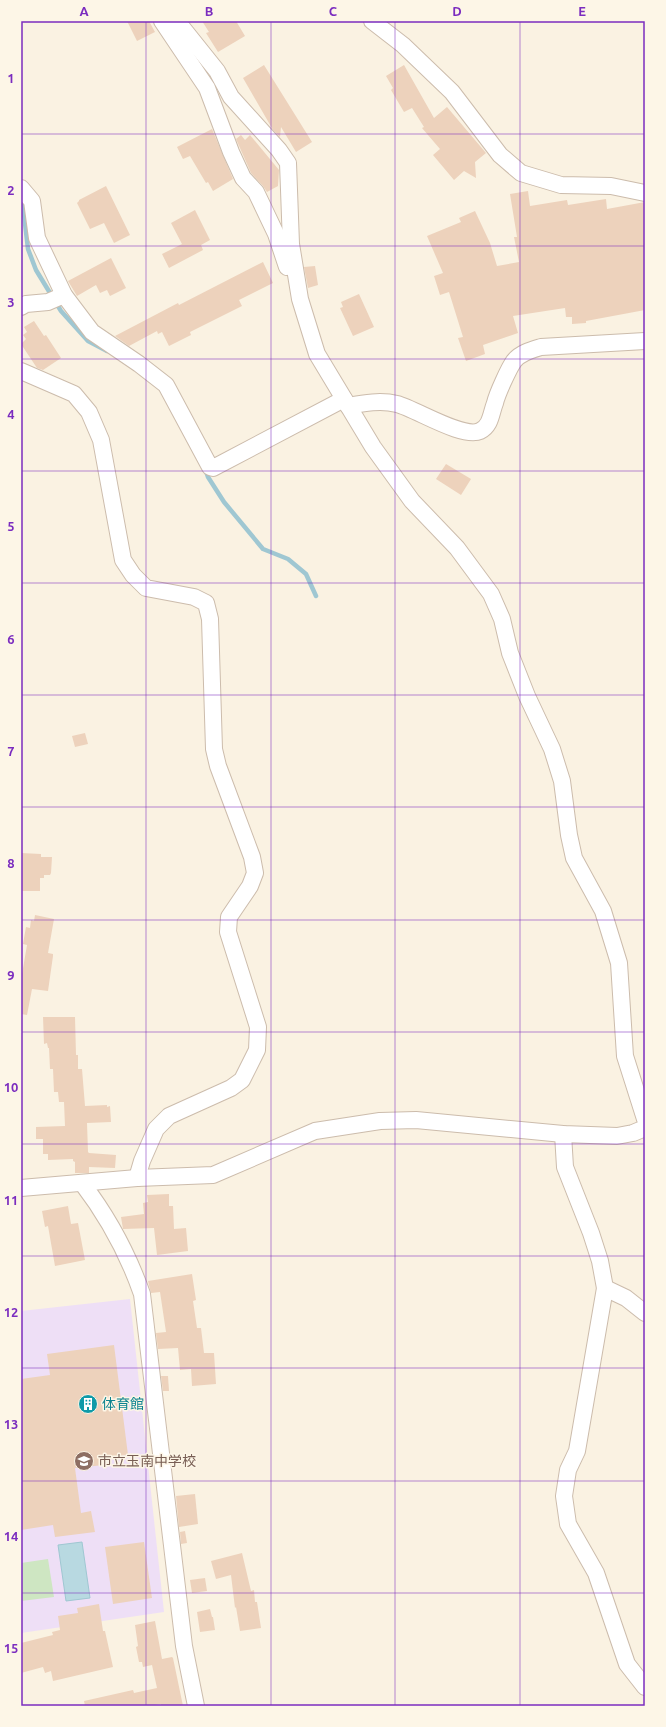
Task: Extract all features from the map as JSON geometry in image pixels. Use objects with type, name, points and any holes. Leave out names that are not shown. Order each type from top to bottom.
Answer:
[{"type":"street","points":[[162,21],[207,88],[231,152],[243,178],[256,192],[276,234],[297,297],[300,299]]},
{"type":"street","points":[[177,21],[217,72],[231,97],[279,150],[288,163],[291,244],[300,299],[317,354],[373,447],[412,501],[457,548],[491,594],[502,619],[510,653],[526,696],[552,749],[562,781],[569,835],[574,858],[603,911],[619,963],[625,1056],[645,1119]]},
{"type":"street","points":[[372,21],[403,45],[452,92],[500,155],[521,173],[561,185],[611,186],[645,193]]},
{"type":"street","points":[[21,188],[32,201],[37,238],[57,298],[92,332],[139,364],[166,385],[210,467],[213,468],[346,402],[396,404],[456,429],[468,432],[479,432],[489,425],[495,401],[514,361],[528,350],[540,347],[645,341]]},
{"type":"street","points":[[21,307],[26,304],[57,298]]},
{"type":"street","points":[[21,371],[74,394],[89,412],[101,440],[123,560],[133,575],[146,588],[194,596],[206,603],[210,619],[214,749],[218,766],[252,857],[254,873],[250,886],[229,917],[228,932],[258,1027],[256,1050],[242,1080],[231,1088],[169,1116],[156,1129],[142,1161],[138,1178]]},
{"type":"street","points":[[21,1188],[138,1178],[213,1175],[315,1131],[380,1121],[416,1120],[563,1134],[617,1136],[633,1133],[645,1128]]},
{"type":"street","points":[[563,1134],[565,1167],[600,1261],[605,1288],[577,1451],[568,1470],[564,1496],[568,1524],[596,1573],[627,1664],[645,1687]]},
{"type":"street","points":[[82,1183],[99,1204],[131,1263],[142,1294],[184,1646],[196,1706]]},
{"type":"street","points":[[605,1288],[626,1298],[645,1313]]},
{"type":"shaded area","name":"市立玉南中学校","points":[[130,1299],[164,1612],[21,1633],[21,1311]]},
{"type":"green space","points":[[48,1559],[54,1597],[21,1601],[21,1563]]},
{"type":"water","points":[[82,1542],[90,1598],[66,1601],[58,1545]]},
{"type":"building","points":[[127,21],[149,21],[155,32],[137,41]]},
{"type":"building","points":[[202,21],[236,21],[245,36],[218,52],[206,33],[209,32]]},
{"type":"building","points":[[264,65],[312,142],[296,152],[281,127],[280,137],[273,130],[243,78]]},
{"type":"building","points":[[404,65],[434,118],[447,107],[486,153],[475,162],[476,178],[464,171],[454,180],[433,155],[440,149],[422,128],[424,127],[412,108],[404,112],[391,90],[393,88],[386,76]]},
{"type":"building","points":[[212,129],[233,179],[213,191],[208,182],[206,183],[190,156],[183,159],[177,147]]},
{"type":"building","points":[[241,135],[245,140],[250,135],[279,170],[278,186],[267,192],[251,173],[236,139]]},
{"type":"building","points":[[106,186],[130,235],[114,243],[104,223],[90,229],[77,203],[79,200]]},
{"type":"building","points":[[528,191],[530,206],[567,200],[568,205],[606,199],[607,209],[645,202],[645,310],[586,321],[586,323],[572,324],[572,317],[566,317],[565,308],[513,316],[518,333],[483,345],[485,354],[466,361],[458,338],[463,337],[449,292],[440,295],[434,276],[443,273],[427,236],[461,222],[459,218],[475,211],[490,243],[497,266],[519,262],[514,237],[517,237],[510,194]]},
{"type":"building","points":[[195,210],[210,240],[201,245],[203,250],[169,268],[162,254],[182,244],[171,223]]},
{"type":"building","points":[[111,258],[126,288],[110,296],[107,290],[100,293],[96,285],[77,296],[68,281]]},
{"type":"building","points":[[263,262],[273,283],[239,300],[242,306],[190,332],[191,335],[169,346],[162,332],[158,334],[157,331],[129,346],[115,336],[178,303],[179,305]]},
{"type":"building","points":[[315,266],[318,285],[308,288],[304,267]]},
{"type":"building","points":[[359,294],[374,327],[353,336],[340,308],[343,307],[341,302]]},
{"type":"building","points":[[34,321],[44,336],[46,335],[61,358],[43,370],[37,368],[21,344],[26,339],[23,335],[27,332],[24,327]]},
{"type":"building","points":[[446,464],[471,479],[461,495],[436,479]]},
{"type":"building","points":[[85,733],[88,744],[75,747],[72,736]]},
{"type":"building","points":[[21,853],[41,854],[41,857],[52,857],[51,873],[50,875],[44,875],[44,878],[40,878],[40,891],[21,891]]},
{"type":"building","points":[[35,915],[54,919],[48,953],[53,954],[53,956],[48,991],[32,989],[27,1015],[21,1014],[21,980],[27,945],[23,944],[26,927],[30,928],[31,920],[34,921]]},
{"type":"building","points":[[43,1017],[75,1017],[76,1055],[78,1055],[78,1069],[82,1069],[85,1106],[110,1106],[111,1122],[87,1123],[88,1152],[116,1155],[115,1168],[89,1167],[89,1173],[75,1173],[75,1162],[73,1159],[48,1160],[48,1154],[43,1154],[43,1139],[36,1139],[36,1127],[65,1126],[64,1102],[59,1102],[58,1092],[54,1092],[53,1069],[50,1069],[49,1048],[47,1043],[44,1044]]},
{"type":"building","points":[[169,1194],[169,1206],[173,1206],[174,1229],[186,1228],[188,1251],[157,1255],[154,1228],[123,1229],[121,1217],[144,1214],[143,1203],[148,1202],[147,1195]]},
{"type":"building","points":[[68,1206],[71,1224],[78,1223],[85,1260],[55,1266],[48,1226],[45,1227],[42,1211]]},
{"type":"building","points":[[192,1274],[196,1300],[193,1301],[197,1328],[201,1328],[204,1353],[214,1353],[216,1384],[192,1386],[191,1369],[180,1370],[178,1348],[158,1349],[156,1333],[166,1332],[160,1292],[151,1293],[148,1281]]},
{"type":"building","points":[[114,1345],[128,1455],[103,1458],[104,1465],[75,1468],[81,1513],[91,1511],[95,1532],[55,1537],[53,1525],[21,1530],[21,1379],[50,1375],[47,1354]]},
{"type":"building","points":[[161,1376],[168,1376],[169,1391],[163,1391]]},
{"type":"building","points":[[195,1494],[198,1524],[179,1527],[176,1496]]},
{"type":"building","points":[[185,1531],[187,1543],[181,1544],[180,1532]]},
{"type":"building","points":[[144,1542],[152,1598],[113,1604],[105,1547]]},
{"type":"building","points":[[242,1553],[251,1591],[254,1590],[261,1628],[240,1631],[236,1607],[235,1608],[231,1575],[216,1579],[211,1561]]},
{"type":"building","points":[[205,1578],[207,1591],[192,1593],[190,1580]]},
{"type":"building","points":[[99,1604],[103,1631],[105,1631],[113,1667],[53,1681],[51,1671],[45,1673],[43,1667],[21,1673],[21,1643],[53,1635],[52,1632],[60,1630],[58,1616],[78,1613],[77,1608]]},
{"type":"building","points":[[210,1609],[215,1630],[200,1632],[197,1612]]},
{"type":"building","points":[[155,1621],[162,1659],[173,1658],[183,1706],[161,1706],[161,1704],[148,1706],[85,1706],[84,1701],[133,1690],[134,1693],[157,1688],[152,1665],[143,1667],[142,1662],[139,1662],[136,1647],[138,1646],[135,1625]]},
{"type":"waterway","points":[[21,200],[28,249],[36,270],[61,311],[88,341],[107,351]]},
{"type":"waterway","points":[[205,468],[208,477],[224,502],[263,549],[288,559],[306,574],[316,596]]},
{"type":"place","name":"体育館","points":[[88,1404]]},
{"type":"place","name":"市立玉南中学校","points":[[84,1461]]}]
